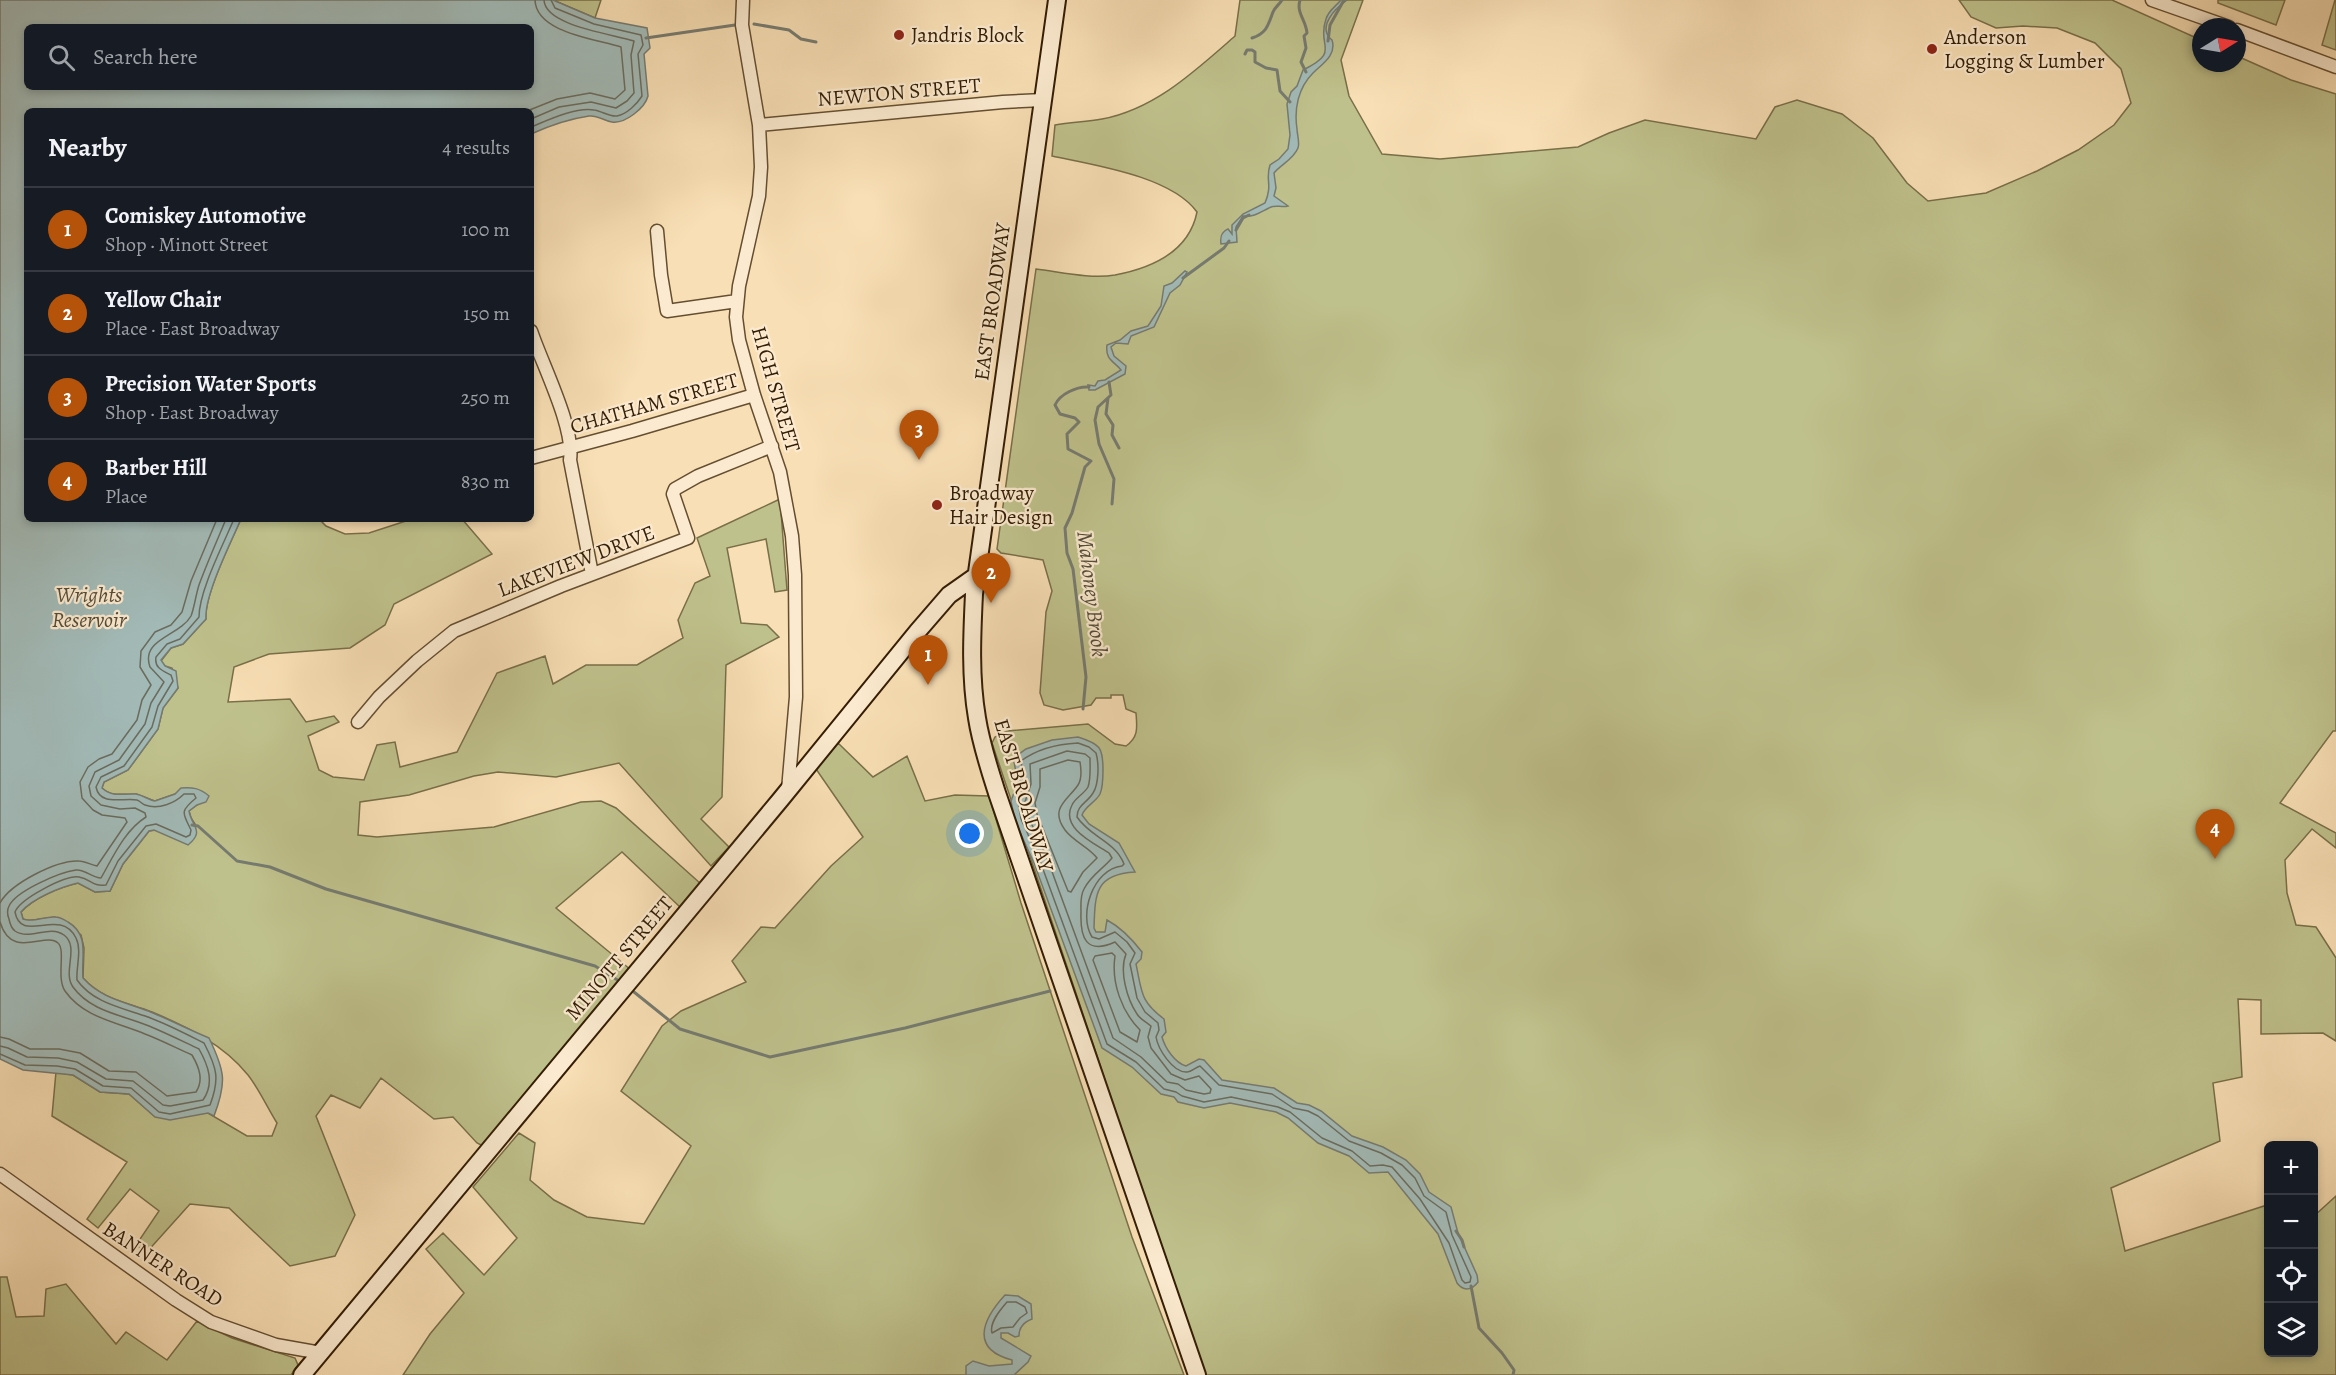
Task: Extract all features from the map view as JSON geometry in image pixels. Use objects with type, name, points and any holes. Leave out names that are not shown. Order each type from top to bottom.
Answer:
[{"type":"main road","name":"EAST BROADWAY","points":[[1057,0],[976,576],[971,638],[973,683],[984,751],[1074,1023],[1197,1375]]},
{"type":"main road","name":"MINOTT STREET","points":[[302,1375],[949,595],[976,576]]},
{"type":"street","name":"HIGH STREET","points":[[743,0],[742,25],[759,125],[761,167],[759,196],[737,301],[736,316],[739,340],[754,395],[772,446],[787,505],[795,575],[796,696],[788,790]]},
{"type":"street","points":[[2152,0],[2203,18]]},
{"type":"street","points":[[2246,33],[2336,68]]},
{"type":"street","name":"NEWTON STREET","points":[[759,125],[1043,100]]},
{"type":"street","points":[[657,231],[667,311],[737,301]]},
{"type":"street","points":[[534,340],[572,447],[570,460],[592,574]]},
{"type":"street","name":"CHATHAM STREET","points":[[534,457],[754,395]]},
{"type":"street","name":"LAKEVIEW DRIVE","points":[[358,722],[379,697],[417,661],[454,631],[592,574],[688,538],[673,494],[675,489],[698,476],[772,446]]},
{"type":"street","name":"BANNER ROAD","points":[[0,1174],[176,1300],[211,1322],[276,1345],[321,1353]]},
{"type":"green space","points":[[553,0],[601,0],[595,18]]},
{"type":"green space","points":[[1240,0],[1363,0],[1341,60],[1349,96],[1382,154],[1440,159],[1578,147],[1645,120],[1756,139],[1775,107],[1797,100],[1842,114],[1873,138],[1907,183],[1928,201],[1986,193],[2037,171],[2078,150],[2114,125],[2131,103],[2121,69],[2095,43],[2057,28],[2023,26],[1996,28],[1971,17],[1959,0],[2112,0],[2192,36],[2192,72],[2246,72],[2246,60],[2291,80],[2336,94],[2336,731],[2333,731],[2280,803],[2336,833],[2336,848],[2312,829],[2285,860],[2287,893],[2296,925],[2316,927],[2336,958],[2336,1041],[2323,1033],[2261,1034],[2261,1000],[2238,999],[2242,1077],[2213,1083],[2220,1141],[2111,1188],[2125,1251],[2264,1206],[2264,1357],[2318,1357],[2318,1212],[2336,1196],[2336,1375],[1206,1375],[992,743],[995,737],[1007,731],[1088,724],[1115,744],[1126,746],[1135,735],[1136,713],[1126,709],[1123,695],[1096,698],[1091,705],[1063,710],[1044,705],[1040,693],[1046,612],[1052,591],[1043,560],[1001,553],[997,549],[1036,269],[1096,276],[1115,275],[1142,268],[1155,263],[1177,248],[1193,226],[1197,212],[1169,189],[1151,181],[1109,168],[1052,156],[1055,125],[1096,120],[1140,107],[1173,87],[1235,36]]},
{"type":"green space","points":[[2218,0],[2285,0],[2276,25],[2218,3]]},
{"type":"green space","points":[[2336,0],[2336,50],[2322,45]]},
{"type":"green space","points":[[780,499],[787,590],[775,592],[766,539],[727,548],[741,623],[767,625],[779,637],[726,665],[722,797],[701,819],[729,847],[711,866],[619,763],[556,777],[498,772],[474,776],[409,795],[360,802],[358,835],[377,837],[494,827],[581,802],[601,801],[616,808],[701,884],[681,908],[622,852],[556,908],[631,970],[485,1147],[477,1143],[453,1117],[434,1119],[381,1078],[360,1108],[331,1095],[316,1116],[355,1215],[335,1256],[290,1266],[229,1208],[190,1204],[146,1253],[136,1245],[159,1211],[130,1189],[98,1228],[87,1219],[127,1162],[52,1116],[56,1072],[73,1075],[100,1092],[129,1094],[156,1117],[208,1113],[247,1136],[272,1136],[277,1123],[252,1080],[228,1055],[179,1024],[99,991],[83,978],[84,948],[81,935],[55,917],[27,921],[23,919],[21,912],[32,902],[47,894],[78,883],[95,892],[110,891],[123,864],[149,831],[195,824],[189,811],[197,805],[175,794],[155,801],[136,794],[114,794],[102,788],[104,782],[128,770],[158,729],[163,708],[178,688],[172,668],[165,666],[161,661],[171,648],[183,644],[206,619],[209,596],[240,522],[322,522],[345,534],[369,533],[403,522],[465,522],[492,554],[394,604],[385,625],[350,648],[269,654],[234,667],[228,702],[290,699],[306,722],[334,716],[339,722],[308,736],[319,770],[333,777],[364,780],[377,745],[395,742],[400,767],[457,752],[497,673],[545,656],[553,684],[586,665],[637,665],[683,638],[678,620],[695,583],[710,576],[697,538]]},
{"type":"green space","points":[[838,743],[873,777],[907,756],[925,801],[955,795],[989,796],[1021,903],[1132,1237],[1184,1375],[403,1375],[430,1334],[464,1293],[426,1249],[443,1233],[484,1275],[517,1238],[473,1187],[519,1133],[535,1143],[530,1180],[554,1200],[587,1217],[644,1224],[691,1146],[621,1091],[662,1026],[681,1011],[746,982],[732,961],[761,927],[775,928],[831,866],[863,837],[816,769]]},
{"type":"green space","points":[[0,1277],[7,1277],[16,1317],[44,1316],[46,1289],[66,1284],[116,1344],[126,1332],[167,1360],[197,1321],[232,1338],[295,1358],[298,1365],[291,1375],[0,1375]]},
{"type":"water","name":"Wrights Reservoir","points":[[0,0],[553,0],[595,18],[647,28],[650,48],[644,54],[648,96],[639,110],[617,122],[589,116],[560,123],[534,133],[534,108],[24,108],[24,522],[240,522],[209,597],[206,619],[183,644],[171,648],[161,660],[165,666],[176,671],[178,688],[163,708],[158,729],[128,770],[104,782],[102,788],[114,794],[136,794],[155,801],[175,794],[181,788],[202,791],[209,796],[206,802],[189,811],[197,832],[196,836],[188,845],[154,830],[149,831],[123,864],[110,891],[95,892],[78,883],[48,894],[21,912],[23,919],[57,917],[75,927],[82,940],[83,978],[99,991],[209,1038],[221,1068],[222,1077],[221,1094],[214,1116],[208,1113],[170,1120],[155,1117],[129,1094],[100,1092],[73,1075],[23,1070],[0,1059]]},
{"type":"water","points":[[1341,0],[1347,0],[1329,18],[1326,29],[1333,45],[1331,55],[1308,79],[1298,99],[1296,121],[1298,148],[1293,156],[1274,173],[1276,188],[1274,196],[1288,206],[1274,206],[1253,215],[1243,216],[1236,227],[1237,242],[1221,244],[1224,232],[1228,229],[1232,234],[1232,225],[1243,214],[1265,203],[1270,165],[1288,149],[1290,135],[1287,104],[1291,92],[1297,86],[1303,70],[1315,64],[1325,53],[1326,19],[1330,11]]},
{"type":"water","points":[[1185,271],[1187,272],[1180,285],[1170,293],[1154,327],[1131,336],[1128,344],[1116,343],[1111,347],[1114,356],[1126,366],[1125,374],[1095,390],[1089,390],[1088,385],[1095,386],[1098,381],[1105,380],[1121,370],[1107,354],[1107,345],[1120,340],[1131,331],[1148,326],[1161,306],[1164,286],[1172,283]]},
{"type":"water","points":[[1078,737],[1096,744],[1101,751],[1103,762],[1103,782],[1100,794],[1082,815],[1089,824],[1119,843],[1135,872],[1112,877],[1100,888],[1095,905],[1094,928],[1096,932],[1105,932],[1107,920],[1126,934],[1142,952],[1141,959],[1136,964],[1141,989],[1150,1007],[1164,1019],[1166,1032],[1162,1037],[1171,1055],[1186,1066],[1199,1059],[1204,1060],[1222,1080],[1274,1088],[1297,1103],[1309,1105],[1321,1111],[1352,1136],[1383,1147],[1406,1160],[1420,1174],[1429,1192],[1451,1207],[1458,1233],[1477,1275],[1478,1282],[1473,1287],[1465,1289],[1457,1283],[1438,1234],[1388,1172],[1369,1173],[1349,1156],[1318,1143],[1288,1118],[1276,1112],[1230,1103],[1204,1108],[1178,1102],[1174,1097],[1161,1094],[1132,1067],[1102,1048],[1034,863],[1015,821],[1011,801],[1018,782],[1015,757],[1026,749],[1052,740]]},
{"type":"water","points":[[1005,1295],[1018,1296],[1031,1304],[1032,1319],[1022,1325],[1019,1336],[1001,1333],[1001,1338],[1031,1356],[1014,1375],[966,1375],[966,1366],[973,1361],[989,1366],[1012,1364],[1012,1360],[990,1349],[985,1341],[984,1333],[990,1314]]},
{"type":"waterway","points":[[1252,38],[1264,31],[1274,10],[1282,0]]},
{"type":"waterway","points":[[1300,0],[1299,9],[1307,33],[1304,36],[1306,48],[1301,62],[1306,72]]},
{"type":"waterway","name":"Mahoney Brook","points":[[1328,41],[1330,25],[1344,0]]},
{"type":"waterway","points":[[754,24],[789,30],[801,39],[816,42]]},
{"type":"waterway","points":[[646,38],[735,25]]},
{"type":"waterway","points":[[1245,54],[1247,50],[1252,50],[1255,52],[1255,62],[1266,68],[1277,70],[1280,91],[1290,102]]},
{"type":"waterway","name":"Mahoney Brook","points":[[1236,230],[1243,218],[1249,215]]},
{"type":"waterway","name":"Mahoney Brook","points":[[1183,278],[1224,248],[1229,241]]},
{"type":"waterway","points":[[1109,382],[1111,395],[1098,407],[1095,420],[1099,444],[1114,479],[1112,504]]},
{"type":"waterway","name":"Mahoney Brook","points":[[1083,709],[1086,677],[1073,569],[1067,553],[1065,528],[1072,513],[1085,467],[1091,461],[1068,449],[1067,434],[1079,422],[1075,418],[1060,414],[1055,405],[1069,392],[1089,387]]},
{"type":"waterway","points":[[1108,398],[1106,414],[1113,425],[1112,435],[1119,448]]},
{"type":"waterway","points":[[192,825],[198,826],[237,861],[270,867],[326,889],[595,966],[619,981]]},
{"type":"waterway","points":[[634,992],[680,1029],[770,1057],[905,1028],[1050,991]]},
{"type":"waterway","name":"Mahoney Brook","points":[[1456,1231],[1464,1247]]},
{"type":"waterway","name":"Mahoney Brook","points":[[1471,1286],[1479,1328],[1502,1353],[1514,1370],[1513,1375]]},
{"type":"place","name":"Jandris Block","points":[[899,35]]},
{"type":"place","name":"Anderson Logging & Lumber","points":[[1932,49]]},
{"type":"place","name":"Precision Water Sports","points":[[919,460]]},
{"type":"place","name":"Broadway Hair Design","points":[[937,505]]},
{"type":"place","name":"Yellow Chair","points":[[991,603]]},
{"type":"place","name":"Comiskey Automotive","points":[[928,685]]},
{"type":"place","name":"Barber Hill","points":[[2215,859]]}]
